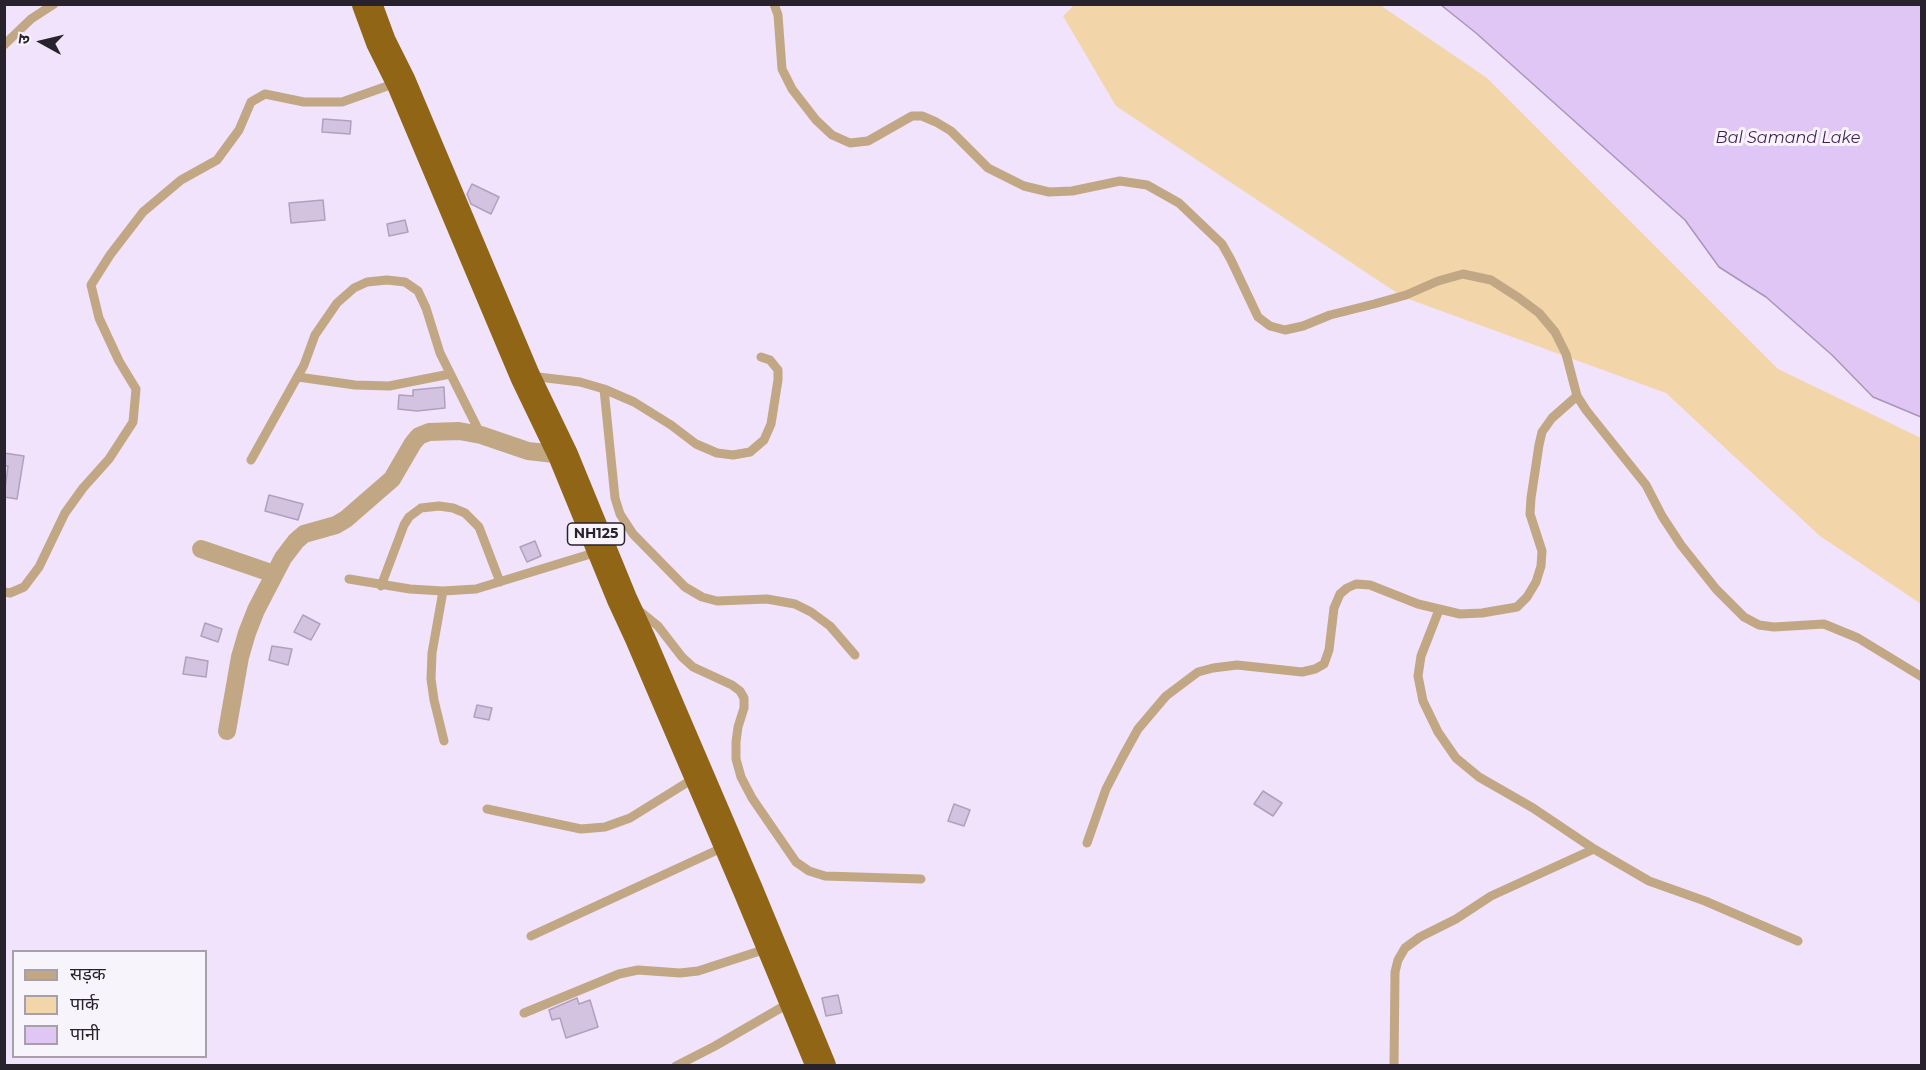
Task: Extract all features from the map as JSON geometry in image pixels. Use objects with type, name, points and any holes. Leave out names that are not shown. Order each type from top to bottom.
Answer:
[{"type":"highway","name":"NH125","points":[[367,4],[381,42],[401,82],[525,375],[563,455],[821,1065]]},
{"type":"street","points":[[227,731],[240,657],[256,610],[283,558],[304,534],[336,525],[346,519],[392,479],[413,442],[419,436],[429,432],[459,431],[481,435],[528,451],[563,455]]},
{"type":"street","points":[[201,549],[274,574]]},
{"type":"lane","points":[[4,45],[32,19],[54,4]]},
{"type":"lane","points":[[774,4],[782,69],[792,89],[816,120],[832,135],[850,142],[868,141],[912,116],[922,116],[951,131],[988,168],[1024,186],[1049,192],[1072,191],[1120,181],[1147,186],[1179,203],[1222,244],[1258,317],[1269,326],[1285,330],[1303,326],[1330,315],[1406,295],[1438,281],[1464,274],[1491,280],[1539,313],[1555,332],[1566,354],[1577,396],[1586,410],[1646,485],[1681,545],[1716,589],[1744,617],[1759,625],[1774,627],[1824,624],[1858,638],[1922,677]]},
{"type":"lane","points":[[4,592],[24,587],[39,567],[65,513],[83,488],[109,459],[133,422],[136,389],[119,361],[99,318],[91,285],[116,246],[143,212],[173,186],[217,160],[239,130],[251,102],[265,94],[304,102],[342,102],[401,82]]},
{"type":"lane","points":[[251,460],[298,377],[315,335],[337,303],[354,288],[367,282],[387,280],[405,282],[418,291],[426,308],[440,353],[481,435]]},
{"type":"lane","points":[[525,375],[580,382],[604,389],[634,402],[696,444],[717,453],[733,455],[750,452],[764,440],[771,424],[778,370],[770,360],[761,357]]},
{"type":"lane","points":[[298,377],[329,383],[389,386],[450,375]]},
{"type":"lane","points":[[604,389],[615,498],[620,514],[633,534],[685,587],[702,597],[717,601],[767,599],[795,604],[811,612],[830,627],[855,655]]},
{"type":"lane","points":[[1087,843],[1106,789],[1138,729],[1166,696],[1198,672],[1213,668],[1237,665],[1302,672],[1316,669],[1324,664],[1329,650],[1334,608],[1340,594],[1356,584],[1370,585],[1418,604],[1460,614],[1517,607],[1527,597],[1536,582],[1541,566],[1542,551],[1530,514],[1542,432],[1552,418],[1577,396]]},
{"type":"lane","points":[[381,586],[409,517],[422,508],[439,506],[465,513],[479,527],[500,582]]},
{"type":"lane","points":[[349,579],[381,586],[442,591],[476,590],[603,550]]},
{"type":"lane","points":[[442,591],[432,652],[431,679],[444,741]]},
{"type":"lane","points":[[622,599],[658,626],[682,657],[693,667],[740,691],[744,698],[744,708],[738,727],[736,759],[741,777],[752,798],[796,862],[809,871],[825,876],[921,879]]},
{"type":"lane","points":[[1439,610],[1421,656],[1418,675],[1423,701],[1438,732],[1456,758],[1479,777],[1561,825],[1594,849],[1649,881],[1705,901],[1798,941]]},
{"type":"lane","points":[[487,809],[581,829],[604,827],[630,818],[698,776]]},
{"type":"lane","points":[[531,936],[728,845]]},
{"type":"lane","points":[[1394,1065],[1395,972],[1398,960],[1405,948],[1491,896],[1594,849]]},
{"type":"lane","points":[[524,1013],[619,974],[638,970],[680,973],[698,971],[771,947]]},
{"type":"lane","points":[[676,1065],[705,1052],[793,1001]]},
{"type":"green space","points":[[1075,4],[1380,5],[1487,78],[1778,369],[1921,438],[1921,604],[1820,536],[1666,393],[1403,297],[1116,106],[1063,16]]},
{"type":"water","name":"Bal Samand Lake","points":[[1441,5],[1921,5],[1921,417],[1873,397],[1832,355],[1766,297],[1719,267],[1685,220],[1476,33]]},
{"type":"building","points":[[323,119],[351,121],[350,134],[322,132]]},
{"type":"building","points":[[472,184],[499,197],[491,214],[471,204],[467,194]]},
{"type":"building","points":[[323,200],[325,220],[291,223],[289,203]]},
{"type":"building","points":[[405,220],[408,232],[389,236],[387,224]]},
{"type":"building","points":[[444,387],[445,408],[417,411],[398,409],[399,395],[413,396],[413,390]]},
{"type":"building","points":[[4,453],[24,456],[17,499],[4,497],[8,466],[4,466]]},
{"type":"building","points":[[269,495],[303,504],[298,520],[265,511]]},
{"type":"building","points":[[535,541],[541,556],[527,562],[520,547]]},
{"type":"building","points":[[303,615],[320,624],[311,640],[294,632]]},
{"type":"building","points":[[205,623],[222,629],[218,642],[201,636]]},
{"type":"building","points":[[272,646],[292,649],[288,665],[269,660]]},
{"type":"building","points":[[186,657],[208,661],[206,677],[183,674]]},
{"type":"building","points":[[477,705],[492,708],[489,720],[474,717]]},
{"type":"building","points":[[1263,791],[1282,803],[1273,816],[1254,804]]},
{"type":"building","points":[[954,804],[970,810],[964,826],[948,821]]},
{"type":"building","points":[[838,995],[842,1013],[826,1016],[822,998]]},
{"type":"building","points":[[577,998],[579,1004],[590,1000],[598,1027],[566,1038],[560,1018],[552,1020],[549,1010]]}]
